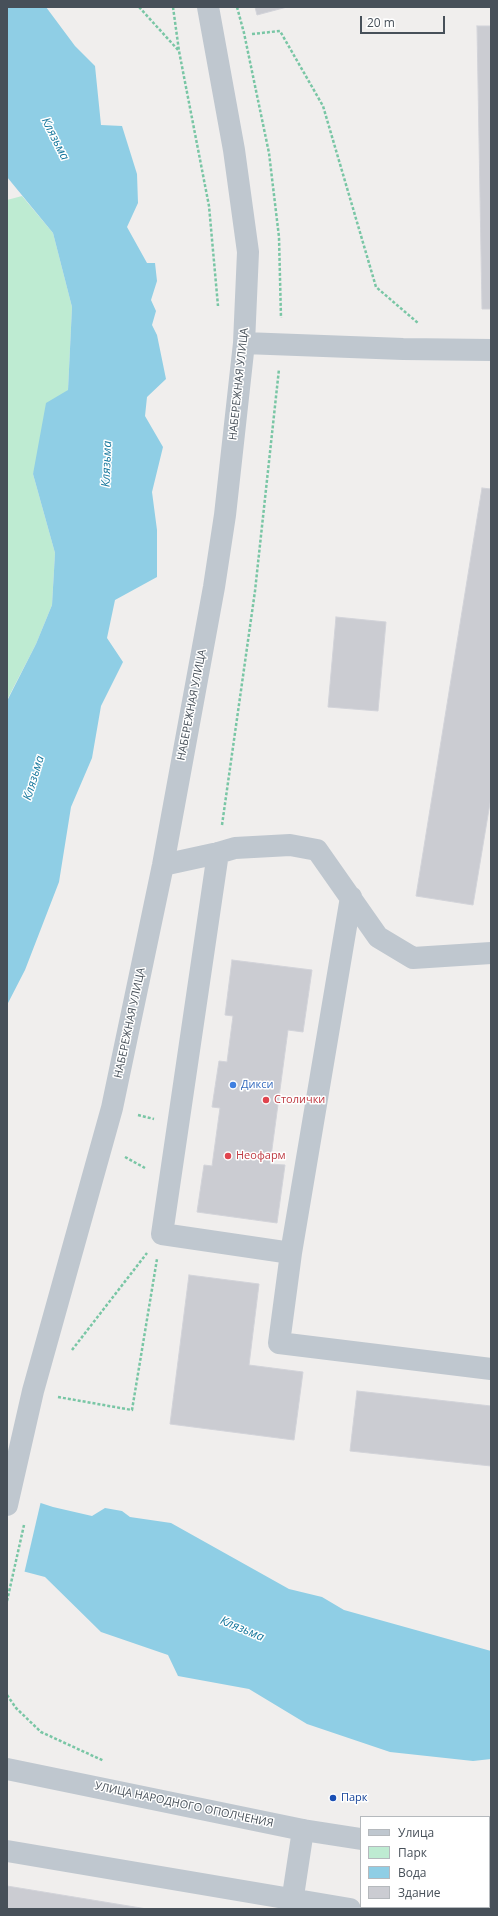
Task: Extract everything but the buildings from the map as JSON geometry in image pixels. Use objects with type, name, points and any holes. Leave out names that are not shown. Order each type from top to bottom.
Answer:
[{"type":"street","name":"НАБЕРЕЖНАЯ УЛИЦА","points":[[7,1505],[43,1394],[112,1108],[162,865],[214,587],[225,515],[244,343],[248,252],[234,150],[208,7]]},
{"type":"street","points":[[244,343],[438,350],[491,350]]},
{"type":"street","points":[[162,865],[235,848],[290,845],[317,850],[378,937],[413,958],[491,953]]},
{"type":"street","points":[[218,853],[162,1234],[291,1253]]},
{"type":"street","points":[[351,897],[291,1253],[280,1343],[491,1369]]},
{"type":"street","name":"УЛИЦА НАРОДНОГО ОПОЛЧЕНИЯ","points":[[7,1770],[302,1830],[360,1839]]},
{"type":"street","points":[[292,1904],[302,1830]]},
{"type":"street","points":[[7,1851],[292,1904],[350,1909]]},
{"type":"path","points":[[139,7],[179,51]]},
{"type":"path","points":[[173,7],[179,51],[209,206],[218,310]]},
{"type":"path","points":[[252,34],[280,31],[324,106],[376,287],[435,338],[438,350]]},
{"type":"path","points":[[119,1154],[169,1181]]},
{"type":"path","points":[[43,1394],[132,1410],[162,1234]]},
{"type":"path","points":[[68,1356],[162,1234]]},
{"type":"path","points":[[7,1696],[16,1708],[41,1732],[105,1761]]},
{"type":"green space","points":[[22,196],[53,233],[72,307],[68,390],[33,474],[55,553],[52,605],[36,644],[7,700],[7,200]]},
{"type":"water","name":"Клязьма","points":[[7,7],[46,7],[75,46],[95,66],[101,125],[122,126],[137,174],[138,203],[127,227],[147,263],[155,263],[157,281],[151,300],[156,311],[152,325],[157,335],[166,379],[147,397],[145,416],[163,447],[152,492],[157,530],[157,577],[115,600],[107,638],[123,662],[101,706],[92,758],[71,807],[59,882],[25,970],[7,1005],[7,701],[36,644],[52,605],[55,553],[33,474],[46,403],[68,390],[72,307],[53,233],[7,177]]},
{"type":"water","name":"Клязьма","points":[[7,1492],[53,1507],[92,1516],[105,1508],[122,1511],[130,1517],[171,1523],[289,1589],[322,1597],[344,1610],[491,1651],[491,1759],[473,1761],[390,1752],[307,1724],[249,1689],[178,1676],[168,1655],[101,1632],[45,1577],[7,1567]]},
{"type":"pier","points":[[7,1490],[41,1501],[24,1574],[7,1570]]},
{"type":"place","name":"Дикси","points":[[233,1085]]},
{"type":"place","name":"Столички","points":[[266,1100]]},
{"type":"place","name":"Неофарм","points":[[228,1156]]},
{"type":"place","name":"Парк","points":[[333,1798]]}]
